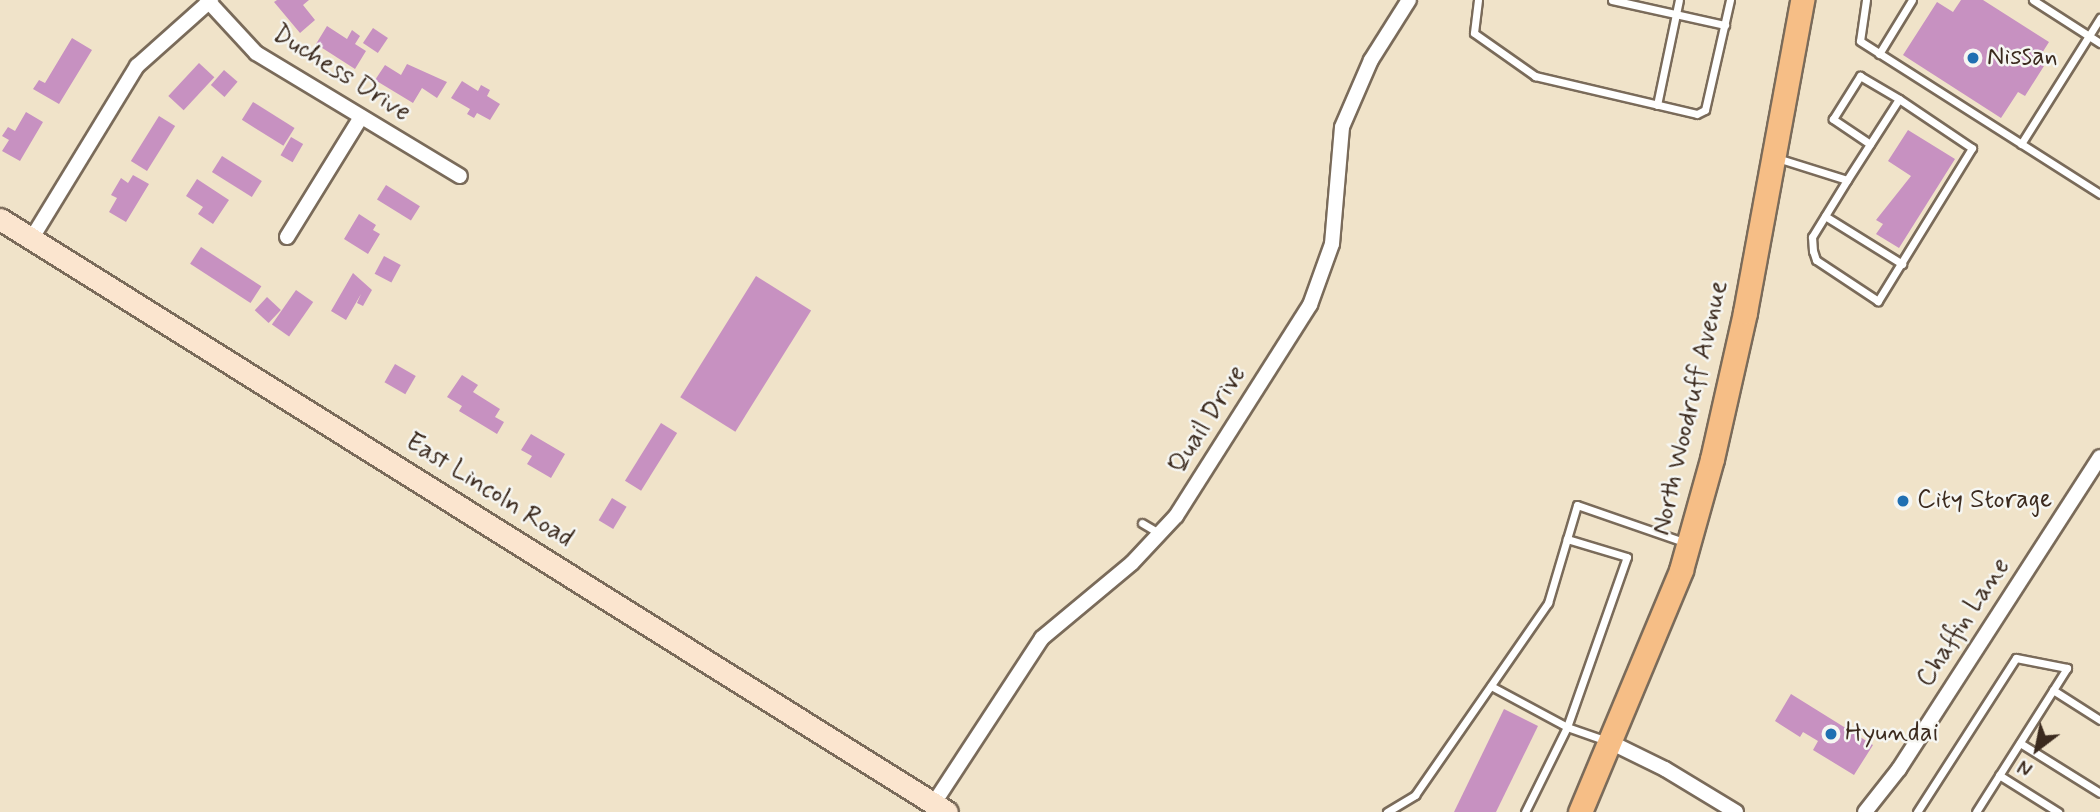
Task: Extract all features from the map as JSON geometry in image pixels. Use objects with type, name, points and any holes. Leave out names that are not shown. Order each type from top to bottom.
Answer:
[{"type":"main road","name":"North Woodruff Avenue","points":[[1580,812],[1612,743],[1688,544],[1745,312],[1802,0]]},
{"type":"main road","name":"East Lincoln Road","points":[[0,219],[940,808]]},
{"type":"street","name":"Quail Drive","points":[[940,808],[1041,638],[1160,534],[1310,305],[1332,244],[1342,127],[1371,60],[1409,0]]},
{"type":"street","name":"Duchess Drive","points":[[209,1],[256,53],[460,176]]},
{"type":"street","points":[[32,238],[137,66],[209,1]]},
{"type":"street","points":[[287,237],[361,117]]},
{"type":"street","name":"Chaffin Lane","points":[[1865,812],[1899,769],[2100,457]]},
{"type":"street","points":[[1612,743],[1665,769],[1736,812]]},
{"type":"lane","points":[[1478,0],[1474,33],[1535,76],[1697,114],[1705,110],[1730,0]]},
{"type":"lane","points":[[1612,0],[1725,25]]},
{"type":"lane","points":[[1657,105],[1679,0]]},
{"type":"lane","points":[[1866,0],[1858,34],[1860,41],[2100,194]]},
{"type":"lane","points":[[1879,54],[1912,0]]},
{"type":"lane","points":[[2033,0],[2100,43]]},
{"type":"lane","points":[[2021,144],[2100,18]]},
{"type":"lane","points":[[1870,144],[1833,119],[1860,76],[1899,99],[1972,148],[1878,301],[1816,260],[1812,237],[1899,99]]},
{"type":"lane","points":[[1773,157],[1847,180]]},
{"type":"lane","points":[[1825,216],[1902,264]]},
{"type":"lane","points":[[1387,812],[1415,794],[1548,603],[1577,505],[1688,544]]},
{"type":"lane","points":[[1142,523],[1160,534]]},
{"type":"lane","points":[[1525,812],[1567,727],[1627,558],[1567,538]]},
{"type":"lane","points":[[1917,812],[2017,658],[2067,668],[1978,811]]},
{"type":"lane","points":[[1491,685],[1567,727],[1612,743]]},
{"type":"lane","points":[[2053,690],[2100,720]]},
{"type":"lane","points":[[2020,743],[2100,793]]},
{"type":"lane","points":[[1999,775],[2058,812]]},
{"type":"building","points":[[309,0],[303,5],[315,20],[300,33],[274,2]]},
{"type":"building","name":"Nissan","points":[[1961,0],[1983,0],[2049,42],[2037,61],[2044,66],[2025,96],[2018,92],[2001,118],[1903,55],[1937,2],[1953,12]]},
{"type":"building","points":[[327,26],[347,39],[352,30],[360,36],[355,44],[366,51],[355,69],[316,44]]},
{"type":"building","points":[[373,28],[388,38],[378,53],[363,43]]},
{"type":"building","points":[[72,38],[92,50],[59,104],[33,89],[39,80],[45,83]]},
{"type":"building","points":[[199,63],[214,77],[184,110],[168,96]]},
{"type":"building","points":[[407,64],[447,82],[437,98],[422,88],[413,103],[375,80],[385,65],[401,75]]},
{"type":"building","points":[[224,70],[238,82],[224,97],[211,85]]},
{"type":"building","points":[[462,81],[478,91],[481,85],[490,90],[487,96],[500,104],[490,120],[477,113],[474,118],[467,114],[470,109],[451,98]]},
{"type":"building","points":[[253,102],[295,128],[283,146],[242,120]]},
{"type":"building","points":[[26,112],[43,122],[20,161],[2,151],[9,140],[2,136],[8,127],[15,131]]},
{"type":"building","points":[[159,116],[175,126],[147,171],[131,161]]},
{"type":"building","points":[[1908,130],[1955,159],[1899,248],[1876,234],[1883,224],[1876,220],[1911,176],[1888,161]]},
{"type":"building","points":[[291,137],[303,144],[293,162],[280,155]]},
{"type":"building","points":[[222,156],[262,181],[252,197],[212,172]]},
{"type":"building","points":[[133,175],[149,184],[126,222],[109,212],[117,198],[111,195],[121,178],[128,183]]},
{"type":"building","points":[[197,179],[229,200],[213,224],[198,214],[203,207],[186,196]]},
{"type":"building","points":[[386,185],[420,206],[411,221],[377,199]]},
{"type":"building","points":[[359,214],[376,225],[373,230],[380,234],[368,254],[344,239]]},
{"type":"building","points":[[201,247],[261,286],[250,303],[190,264]]},
{"type":"building","points":[[384,256],[401,265],[391,283],[375,274]]},
{"type":"building","points":[[353,273],[372,290],[363,306],[357,303],[361,294],[346,320],[331,311]]},
{"type":"building","points":[[756,276],[811,310],[735,432],[680,397]]},
{"type":"building","points":[[296,290],[313,302],[289,336],[272,324]]},
{"type":"building","points":[[267,297],[281,310],[269,323],[255,310]]},
{"type":"building","points":[[395,364],[416,376],[405,394],[384,382]]},
{"type":"building","points":[[462,375],[478,385],[473,392],[500,409],[495,417],[504,422],[497,434],[459,411],[462,406],[447,397]]},
{"type":"building","points":[[661,423],[677,433],[641,491],[625,481]]},
{"type":"building","points":[[531,434],[565,454],[551,478],[527,464],[532,456],[521,450]]},
{"type":"building","points":[[612,498],[627,507],[613,529],[599,520]]},
{"type":"building","name":"Hyundai","points":[[1791,694],[1873,745],[1854,775],[1813,750],[1818,741],[1803,732],[1800,737],[1775,721]]},
{"type":"building","points":[[1504,709],[1538,726],[1496,812],[1454,812]]},
{"type":"place","name":"Nissan","points":[[1973,58]]},
{"type":"place","name":"City Storage","points":[[1903,501]]},
{"type":"place","name":"Hyundai","points":[[1831,734]]}]
